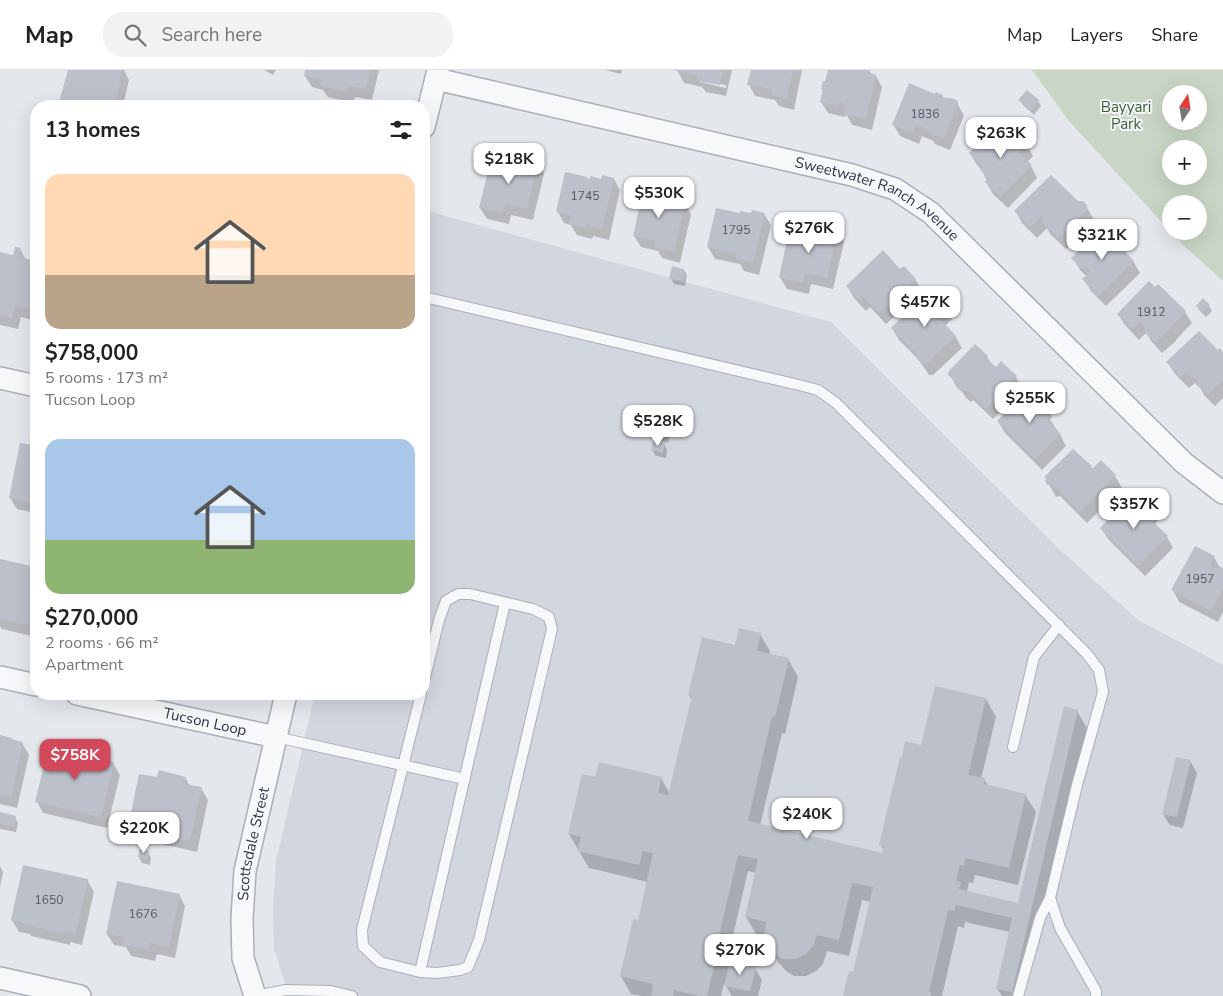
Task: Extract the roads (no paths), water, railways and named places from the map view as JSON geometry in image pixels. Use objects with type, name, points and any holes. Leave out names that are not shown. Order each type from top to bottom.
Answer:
[{"type":"street","points":[[430,103],[437,74]]},
{"type":"street","name":"Sweetwater Ranch Avenue","points":[[437,74],[852,175],[895,189],[931,213],[1184,463],[1223,493]]},
{"type":"street","points":[[0,378],[30,385]]},
{"type":"street","points":[[0,677],[30,684]]},
{"type":"street","name":"Tucson Loop","points":[[105,700],[276,737]]},
{"type":"street","name":"Scottsdale Street","points":[[255,996],[243,958],[242,920],[245,871],[285,700]]},
{"type":"street","points":[[0,978],[80,996]]},
{"type":"lane","points":[[430,298],[818,390],[836,404],[1087,654],[1100,670],[1103,692],[1050,898],[1040,918],[1018,996]]},
{"type":"lane","points":[[419,700],[362,930],[363,946],[380,962],[420,972],[437,973],[468,967],[479,940],[552,629],[549,617],[533,609],[470,594],[458,594],[446,601],[430,659]]},
{"type":"lane","points":[[420,972],[505,603]]},
{"type":"lane","points":[[1013,747],[1034,657],[1059,625]]},
{"type":"lane","points":[[276,737],[465,779]]},
{"type":"lane","points":[[1050,898],[1060,928],[1096,991],[1096,996]]},
{"type":"lane","points":[[255,996],[286,990],[331,991],[352,996]]},
{"type":"park label","name":"Bayyari Park","points":[[1126,116]]}]
